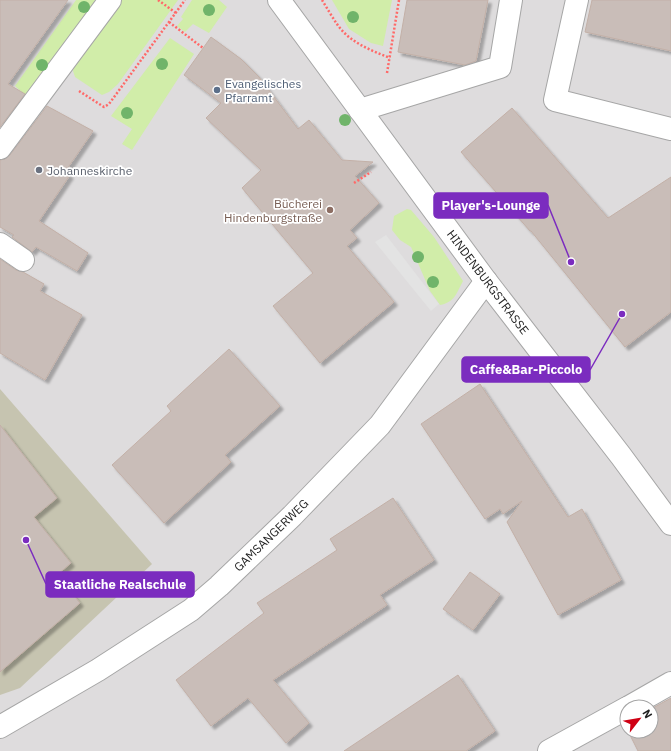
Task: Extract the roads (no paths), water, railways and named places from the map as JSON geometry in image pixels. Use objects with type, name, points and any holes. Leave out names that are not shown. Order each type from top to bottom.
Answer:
[{"type":"street","points":[[0,148],[110,0]]},
{"type":"street","name":"HINDENBURGSTRASSE","points":[[279,0],[486,281],[621,456],[671,524]]},
{"type":"street","points":[[360,110],[500,67],[511,0]]},
{"type":"street","points":[[577,0],[555,100],[671,129]]},
{"type":"street","points":[[0,244],[23,260]]},
{"type":"street","name":"GAMSANGERWEG","points":[[0,727],[98,670],[191,610],[219,586],[292,516],[380,425],[486,281]]},
{"type":"street","points":[[643,699],[671,683]]},
{"type":"street","points":[[549,751],[619,713]]},
{"type":"place","name":"Evangelisches Pfarramt","points":[[217,90]]},
{"type":"place","name":"Johanneskirche","points":[[39,170]]},
{"type":"place","name":"Bücherei Hindenburgstraße","points":[[330,210]]},
{"type":"place","name":"Player's-Lounge","points":[[571,262]]},
{"type":"place","name":"Caffe&Bar-Piccolo","points":[[622,314]]},
{"type":"place","name":"Staatliche Realschule","points":[[26,540]]}]
